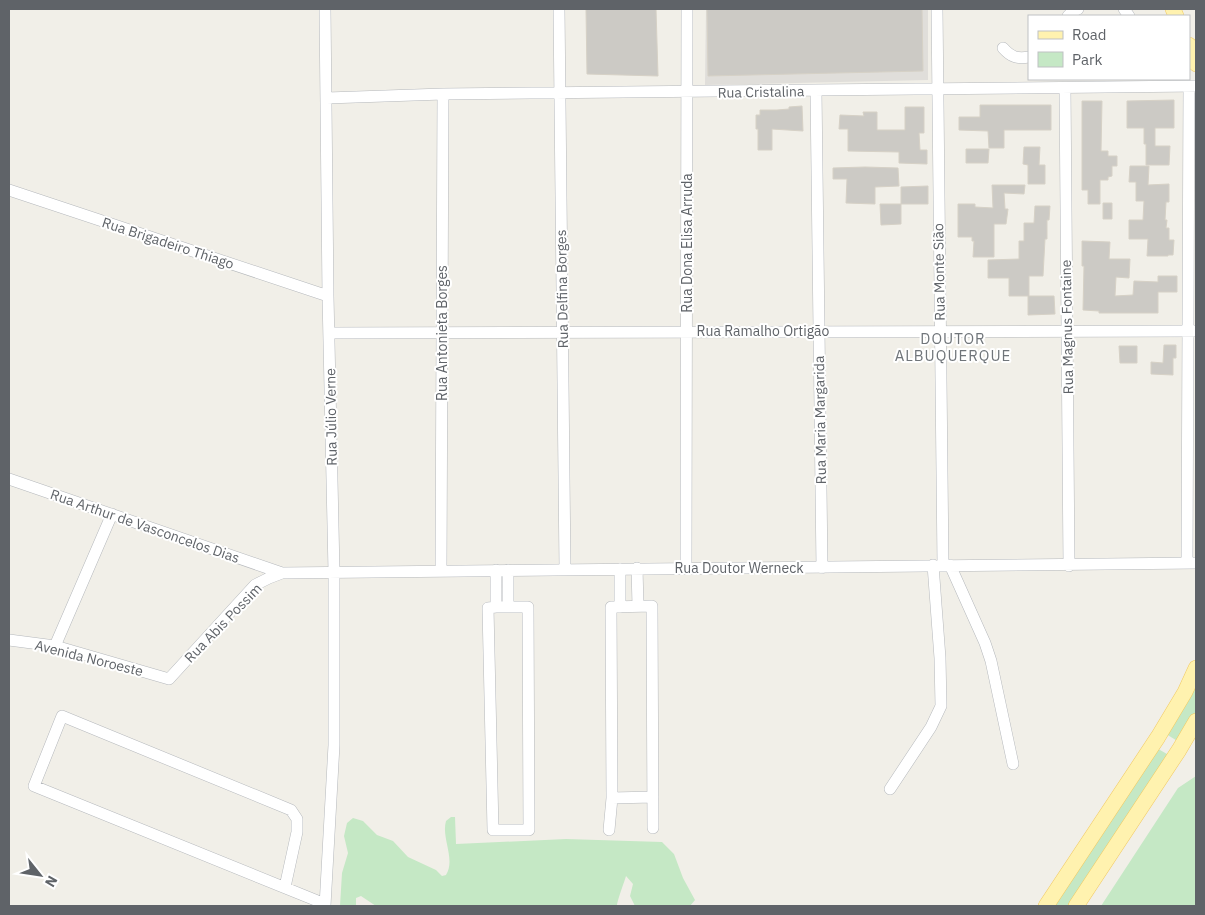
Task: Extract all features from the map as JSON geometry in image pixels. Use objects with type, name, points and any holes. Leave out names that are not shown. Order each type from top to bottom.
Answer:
[{"type":"main road","points":[[1190,48],[1196,64]]},
{"type":"main road","points":[[1046,906],[1158,737],[1185,692],[1196,668]]},
{"type":"main road","points":[[1076,906],[1179,750],[1196,721]]},
{"type":"main road","points":[[1158,737],[1179,750]]},
{"type":"street","name":"Rua Júlio Verne","points":[[325,9],[328,296],[334,572],[334,745],[325,905]]},
{"type":"street","name":"Rua Delfina Borges","points":[[559,9],[564,570]]},
{"type":"street","name":"Rua Dona Elisa Arruda","points":[[686,568],[687,9]]},
{"type":"street","name":"Rua Monte Sião","points":[[890,789],[931,726],[941,706],[942,565],[937,9]]},
{"type":"street","points":[[1002,48],[1018,58],[1028,57]]},
{"type":"street","name":"Rua Cristalina","points":[[327,98],[442,94],[1065,88],[1154,83],[1193,86]]},
{"type":"street","points":[[1192,563],[1193,86]]},
{"type":"street","name":"Rua Magnus Fontaine","points":[[1065,88],[1069,566]]},
{"type":"street","name":"Rua Maria Margarida","points":[[816,91],[822,568]]},
{"type":"street","name":"Rua Antonieta Borges","points":[[441,571],[442,94]]},
{"type":"street","name":"Rua Brigadeiro Thiago","points":[[9,190],[328,296]]},
{"type":"street","name":"Rua Ramalho Ortigão","points":[[330,333],[940,330],[1192,331]]},
{"type":"street","name":"Rua Arthur de Vasconcelos Dias","points":[[10,481],[282,573]]},
{"type":"street","points":[[54,646],[112,514]]},
{"type":"street","name":"Rua Doutor Werneck","points":[[282,573],[637,568],[822,568],[942,565],[1069,566],[1192,563]]},
{"type":"street","points":[[942,565],[985,643],[991,661],[1013,764]]},
{"type":"street","points":[[637,568],[638,606]]},
{"type":"street","points":[[620,569],[620,607]]},
{"type":"street","points":[[496,570],[496,607]]},
{"type":"street","points":[[508,570],[508,607]]},
{"type":"street","name":"Rua Abis Possim","points":[[169,679],[256,585],[282,573]]},
{"type":"street","points":[[609,830],[612,798],[611,607],[652,606],[653,828]]},
{"type":"street","points":[[496,607],[528,607],[529,830],[493,830],[488,608],[496,607]]},
{"type":"street","name":"Avenida Noroeste","points":[[9,640],[54,646],[169,679]]},
{"type":"street","points":[[284,887],[297,832],[297,819],[291,810],[62,716],[34,786],[325,905]]},
{"type":"street","points":[[612,798],[653,797]]},
{"type":"shaded area","points":[[706,9],[928,9],[928,80],[705,85]]},
{"type":"green space","points":[[1196,679],[1196,714],[1179,742],[1166,734]]},
{"type":"green space","points":[[1153,746],[1174,758],[1075,906],[1047,906]]},
{"type":"green space","points":[[1196,776],[1196,906],[1101,906],[1178,788]]},
{"type":"green space","points":[[451,817],[455,817],[456,844],[566,839],[662,842],[674,854],[683,878],[695,900],[690,906],[635,906],[630,896],[633,884],[626,876],[617,906],[376,906],[361,896],[356,898],[356,906],[340,906],[342,873],[348,853],[344,836],[347,823],[353,818],[363,821],[377,835],[393,841],[408,857],[436,870],[442,876],[446,875],[449,869],[450,862],[445,828],[446,821]]},
{"type":"building","points":[[586,9],[656,9],[658,76],[587,74]]},
{"type":"building","points":[[707,9],[922,9],[923,71],[708,76]]},
{"type":"building","points":[[1174,100],[1174,128],[1155,128],[1155,146],[1170,146],[1169,165],[1146,165],[1144,128],[1127,128],[1127,101]]},
{"type":"building","points":[[1082,101],[1102,101],[1101,151],[1108,151],[1108,156],[1117,156],[1117,166],[1112,166],[1112,176],[1108,177],[1108,180],[1100,180],[1100,204],[1088,204],[1088,190],[1082,190]]},
{"type":"building","points":[[980,105],[1051,105],[1051,130],[1004,130],[1004,148],[989,148],[988,131],[959,130],[959,117],[980,117]]},
{"type":"building","points":[[802,106],[803,131],[772,129],[772,150],[758,150],[756,115],[760,115],[760,110],[789,109],[789,107]]},
{"type":"building","points":[[905,107],[924,107],[924,133],[919,133],[920,150],[927,150],[927,164],[899,163],[899,152],[848,151],[848,129],[839,129],[840,115],[864,116],[863,112],[877,112],[877,130],[905,130]]},
{"type":"building","points":[[1024,147],[1040,147],[1039,165],[1045,165],[1045,184],[1028,184],[1028,165],[1023,164]]},
{"type":"building","points":[[966,149],[989,149],[988,163],[966,163]]},
{"type":"building","points":[[1130,166],[1149,166],[1148,185],[1169,184],[1169,202],[1166,202],[1165,220],[1167,220],[1166,228],[1169,228],[1169,240],[1174,240],[1173,255],[1147,256],[1148,239],[1129,239],[1129,220],[1143,220],[1144,201],[1136,201],[1136,182],[1129,182]]},
{"type":"building","points":[[833,168],[898,168],[899,186],[875,187],[875,204],[846,203],[847,179],[833,179]]},
{"type":"building","points":[[992,185],[1025,185],[1024,194],[1004,193],[1005,209],[1008,209],[1006,224],[994,224],[994,257],[973,257],[974,241],[972,241],[972,237],[958,237],[958,204],[975,204],[975,207],[993,208]]},
{"type":"building","points":[[928,186],[928,204],[901,204],[901,187]]},
{"type":"building","points":[[1103,203],[1112,203],[1112,219],[1103,219]]},
{"type":"building","points":[[880,204],[901,204],[901,224],[881,225]]},
{"type":"building","points":[[1035,206],[1050,206],[1049,220],[1047,220],[1047,239],[1045,239],[1043,276],[1029,276],[1029,296],[1054,296],[1055,314],[1028,315],[1028,296],[1009,296],[1009,278],[988,278],[988,260],[1019,259],[1019,241],[1024,241],[1024,223],[1034,223]]},
{"type":"building","points":[[1082,241],[1110,242],[1109,259],[1130,259],[1129,278],[1116,277],[1115,296],[1133,295],[1134,281],[1158,282],[1158,276],[1177,276],[1177,292],[1158,292],[1158,313],[1099,313],[1099,311],[1083,310],[1084,266],[1082,266]]},
{"type":"building","points":[[1164,345],[1176,345],[1176,358],[1173,358],[1173,375],[1151,374],[1151,362],[1163,363]]},
{"type":"building","points":[[1119,346],[1137,346],[1137,363],[1120,363]]},
{"type":"district","name":"DOUTOR ALBUQUERQUE","points":[[953,348]]}]
